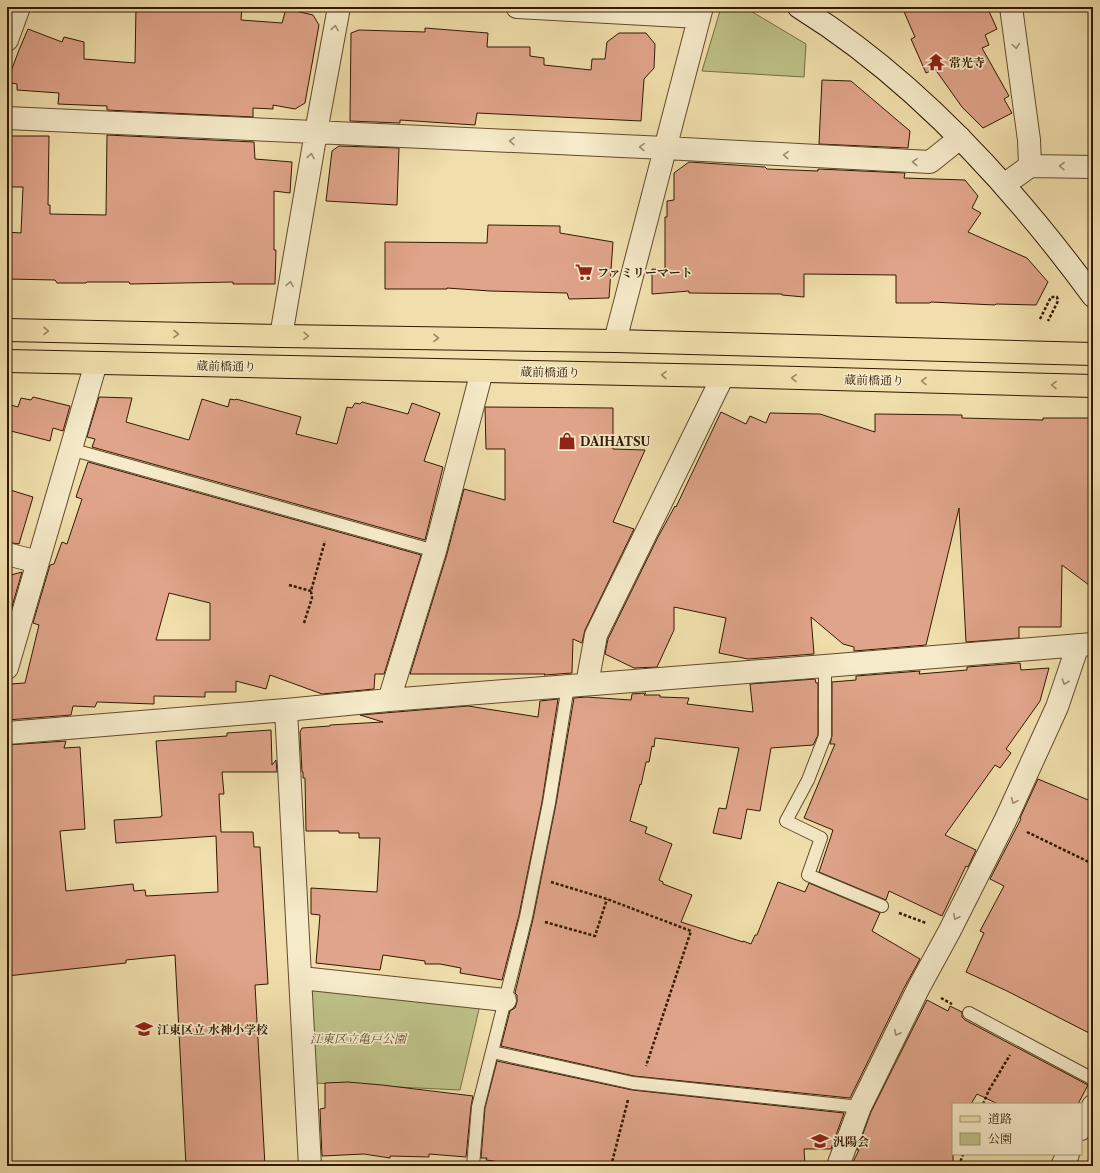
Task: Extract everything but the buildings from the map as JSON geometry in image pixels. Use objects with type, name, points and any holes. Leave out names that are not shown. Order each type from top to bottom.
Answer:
[{"type":"main road","points":[[7,330],[615,341],[1093,354]]},
{"type":"main road","name":"蔵前橋通り","points":[[7,361],[723,376],[1093,386]]},
{"type":"street","points":[[7,40],[19,7]]},
{"type":"street","points":[[281,336],[338,7]]},
{"type":"street","points":[[517,7],[701,12],[615,341]]},
{"type":"street","points":[[799,7],[854,45],[931,109],[1004,185],[1093,296]]},
{"type":"street","points":[[1010,7],[1029,140],[1030,166]]},
{"type":"street","points":[[7,118],[665,148],[930,162],[960,138]]},
{"type":"street","points":[[1004,185],[1030,166],[1093,167]]},
{"type":"street","points":[[7,668],[96,363]]},
{"type":"street","points":[[389,700],[435,551],[482,371]]},
{"type":"street","points":[[577,685],[596,635],[723,376]]},
{"type":"street","points":[[7,554],[38,562]]},
{"type":"street","points":[[7,733],[389,700],[1085,644],[1005,821],[949,932],[919,987],[860,1107],[838,1166]]},
{"type":"street","points":[[286,710],[310,1166]]},
{"type":"street","points":[[301,978],[505,1000]]},
{"type":"street","points":[[1082,1127],[1093,1106]]},
{"type":"street","points":[[1062,1166],[1068,1155]]},
{"type":"lane","points":[[70,449],[435,551]]},
{"type":"lane","points":[[825,666],[825,736],[808,780],[786,821],[821,838],[808,875],[882,906]]},
{"type":"lane","points":[[474,1166],[478,1107],[526,917],[549,803],[577,685]]},
{"type":"lane","points":[[969,1014],[1093,1079]]},
{"type":"lane","points":[[492,1052],[636,1083],[860,1107]]},
{"type":"path","points":[[1040,319],[1051,297],[1057,297],[1058,302],[1048,321]]},
{"type":"path","points":[[304,623],[312,598],[311,591],[331,521]]},
{"type":"path","points":[[289,585],[311,591]]},
{"type":"path","points":[[1005,821],[1093,864]]},
{"type":"path","points":[[534,876],[607,899],[691,931],[636,1083],[611,1166]]},
{"type":"path","points":[[526,917],[595,936],[607,899]]},
{"type":"path","points":[[882,906],[949,932]]},
{"type":"path","points":[[919,987],[969,1014]]},
{"type":"path","points":[[983,1103],[989,1090],[1020,1040]]},
{"type":"path","points":[[959,1166],[963,1155]]},
{"type":"green space","points":[[731,7],[744,7],[806,44],[804,77],[702,71],[720,11]]},
{"type":"green space","name":"江東区立亀戸公園","points":[[301,983],[480,1005],[460,1090],[314,1083]]},
{"type":"place","name":"常光寺","points":[[936,62]]},
{"type":"place","name":"ファミリーマート","points":[[584,272]]},
{"type":"place","name":"DAIHATSU","points":[[567,441]]},
{"type":"place","name":"江東区立 水神小学校","points":[[144,1029]]},
{"type":"place","name":"汎陽会","points":[[820,1141]]}]
